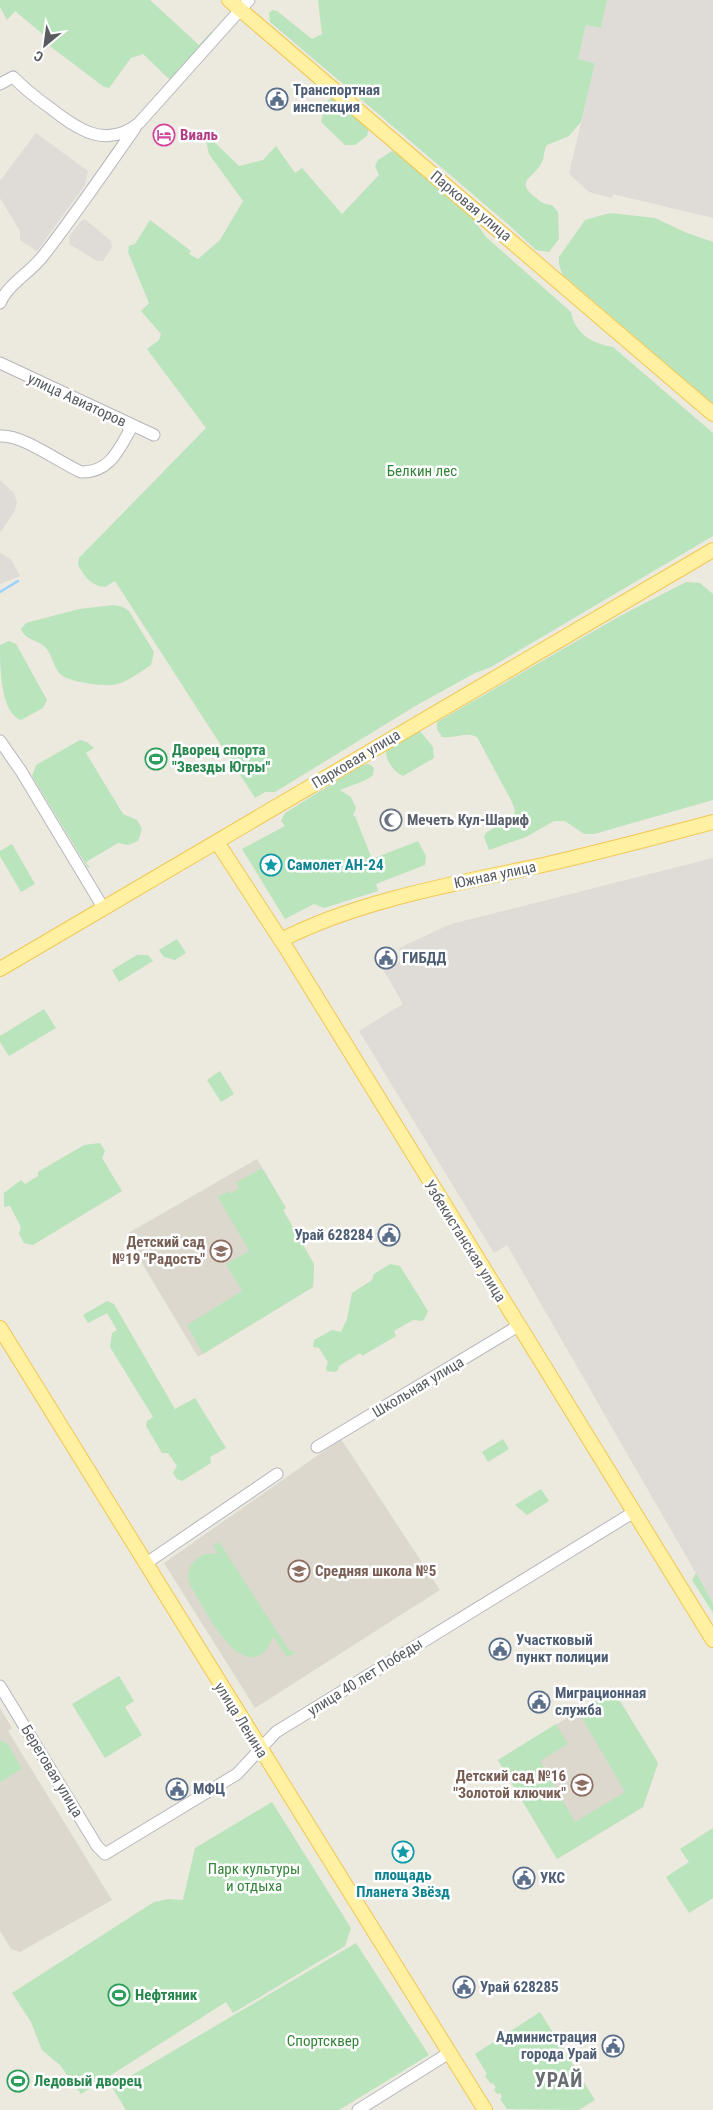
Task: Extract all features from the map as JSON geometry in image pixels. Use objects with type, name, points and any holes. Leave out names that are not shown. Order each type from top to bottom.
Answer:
[{"type":"main road","name":"Парковая улица","points":[[229,0],[244,5],[713,414]]},
{"type":"main road","name":"Парковая улица","points":[[0,969],[713,550]]},
{"type":"main road","name":"Южная улица","points":[[281,940],[304,928],[389,900],[442,886],[577,857],[713,822]]},
{"type":"main road","name":"Узбекистанская улица","points":[[217,842],[281,940],[713,1640]]},
{"type":"main road","name":"улица Ленина","points":[[0,1328],[485,2110]]},
{"type":"street","points":[[0,303],[5,292],[43,257],[139,123],[244,5]]},
{"type":"street","points":[[0,84],[13,77],[68,122],[92,134],[114,136],[127,131],[139,123]]},
{"type":"street","name":"улица Авиаторов","points":[[0,363],[154,436]]},
{"type":"street","points":[[0,436],[8,436],[30,445],[80,472],[90,472],[100,470],[116,456],[130,430],[125,422]]},
{"type":"street","points":[[0,741],[21,770],[104,909]]},
{"type":"street","name":"Школьная улица","points":[[317,1447],[518,1326]]},
{"type":"street","points":[[145,1564],[277,1474]]},
{"type":"street","name":"улица 40 лет Победы","points":[[106,1854],[237,1774],[281,1729],[634,1512]]},
{"type":"street","name":"Береговая улица","points":[[0,1686],[97,1846],[106,1854]]},
{"type":"street","points":[[358,2110],[450,2053]]},
{"type":"shaded area","points":[[607,0],[713,0],[713,218],[613,194],[612,198],[589,192],[569,174],[594,68],[594,63],[578,59],[586,25],[601,28]]},
{"type":"shaded area","points":[[36,133],[88,171],[85,185],[37,251],[20,240],[20,231],[0,198],[0,181]]},
{"type":"shaded area","points":[[82,220],[86,220],[111,241],[112,247],[103,261],[97,261],[69,244],[70,235]]},
{"type":"shaded area","points":[[0,480],[14,493],[17,503],[14,512],[0,533]]},
{"type":"shaded area","points":[[0,553],[11,559],[20,576],[0,584]]},
{"type":"shaded area","points":[[713,858],[713,1603],[507,1245],[494,1253],[359,1031],[403,1004],[383,969],[403,960],[399,948],[451,924]]},
{"type":"shaded area","name":"Детский сад №19 \"Радость\"","points":[[257,1159],[286,1208],[283,1210],[314,1264],[313,1287],[198,1357],[125,1235]]},
{"type":"shaded area","name":"Средняя школа №5","points":[[341,1439],[440,1590],[255,1708],[164,1563]]},
{"type":"shaded area","name":"Детский сад №16 \"Золотой ключик\"","points":[[613,1690],[658,1763],[643,1807],[557,1859],[498,1760]]},
{"type":"shaded area","points":[[0,1708],[12,1728],[8,1731],[112,1900],[20,1952],[11,1949],[0,1931]]},
{"type":"green space","points":[[0,0],[150,0],[199,45],[211,32],[215,34],[177,77],[169,79],[143,54],[131,58],[109,88],[104,87],[42,40],[45,36],[15,11],[7,20],[0,7]]},
{"type":"green space","points":[[318,0],[607,0],[601,28],[586,25],[578,59],[594,63],[581,122],[569,136],[547,145],[541,164],[526,183],[529,192],[541,202],[552,205],[558,212],[559,239],[549,252],[536,250],[270,22],[269,13],[272,10],[277,11],[312,39],[322,34]]},
{"type":"green space","points":[[333,97],[369,128],[367,136],[355,145],[345,145],[321,122],[325,103]]},
{"type":"green space","name":"Белкин лес","points":[[204,132],[239,166],[263,160],[276,146],[295,173],[302,168],[342,214],[379,175],[375,166],[378,160],[392,151],[405,158],[474,220],[486,237],[571,312],[576,326],[586,337],[613,347],[713,433],[713,536],[491,667],[475,673],[417,705],[275,792],[265,792],[255,798],[115,581],[105,587],[96,585],[86,577],[78,565],[79,558],[206,428],[147,349],[159,340],[161,334],[141,311],[149,303],[128,252],[129,246],[135,244],[150,220],[191,251],[189,254],[198,259],[220,240],[243,201],[209,154]]},
{"type":"green space","points":[[610,213],[655,218],[687,233],[713,242],[713,404],[562,274],[559,257],[585,220]]},
{"type":"green space","points":[[686,582],[700,583],[713,594],[713,800],[594,834],[584,834],[565,821],[554,821],[526,837],[489,850],[484,837],[486,833],[514,814],[515,810],[511,800],[477,737],[464,735],[442,737],[437,729],[437,722],[620,616]]},
{"type":"green space","points":[[114,605],[129,611],[154,652],[151,665],[118,684],[93,684],[64,677],[58,671],[45,647],[26,636],[21,629],[26,623],[79,609]]},
{"type":"green space","points":[[9,641],[16,644],[47,700],[43,708],[21,720],[14,716],[9,708],[3,687],[0,645]]},
{"type":"green space","points":[[420,731],[433,747],[434,758],[403,776],[390,764],[386,752],[387,748]]},
{"type":"green space","points":[[80,740],[87,742],[94,748],[86,753],[123,814],[137,820],[142,829],[138,841],[128,845],[118,843],[86,862],[88,868],[32,776],[36,765]]},
{"type":"green space","points":[[369,764],[374,768],[373,775],[366,780],[340,790],[351,797],[356,808],[353,816],[355,816],[372,859],[418,841],[426,856],[425,865],[376,884],[378,891],[324,908],[314,904],[285,919],[242,849],[285,826],[281,821],[285,813],[362,765]]},
{"type":"green space","points":[[12,844],[35,884],[21,892],[0,856],[0,851]]},
{"type":"green space","points":[[177,939],[186,953],[175,960],[164,957],[159,950]]},
{"type":"green space","points":[[137,955],[148,955],[153,961],[119,982],[112,970]]},
{"type":"green space","points":[[44,1009],[56,1028],[9,1056],[0,1042],[0,1036]]},
{"type":"green space","points":[[220,1071],[234,1094],[221,1102],[207,1080]]},
{"type":"green space","points":[[100,1143],[105,1151],[102,1158],[122,1191],[33,1245],[24,1243],[19,1234],[21,1227],[10,1206],[4,1207],[4,1193],[21,1180],[25,1184],[38,1176],[38,1172],[84,1145]]},
{"type":"green space","points":[[262,1168],[286,1208],[283,1210],[314,1264],[313,1287],[203,1354],[187,1325],[242,1291],[226,1264],[249,1251],[218,1197],[229,1191],[231,1194],[239,1188],[236,1183]]},
{"type":"green space","points":[[390,1264],[400,1266],[428,1311],[425,1318],[422,1321],[413,1320],[394,1331],[396,1336],[362,1356],[360,1353],[339,1366],[335,1372],[327,1371],[328,1362],[319,1348],[313,1347],[314,1340],[332,1330],[341,1332],[347,1319],[352,1293],[372,1280],[374,1274]]},
{"type":"green space","points":[[107,1301],[114,1304],[175,1409],[195,1398],[226,1448],[210,1457],[211,1463],[182,1481],[177,1479],[173,1473],[177,1466],[168,1453],[162,1453],[146,1426],[147,1421],[153,1417],[110,1347],[112,1333],[117,1330],[107,1313],[88,1323],[83,1315]]},
{"type":"green space","points":[[503,1439],[509,1449],[488,1462],[482,1452]]},
{"type":"green space","points":[[541,1489],[549,1501],[527,1515],[515,1505]]},
{"type":"green space","points":[[219,1542],[289,1650],[295,1653],[287,1657],[273,1636],[265,1651],[260,1655],[250,1657],[229,1645],[211,1620],[191,1587],[189,1573],[190,1567],[198,1557],[210,1553],[218,1554],[213,1546]]},
{"type":"green space","points":[[696,1573],[713,1603],[713,1613],[692,1580]]},
{"type":"green space","points":[[119,1676],[134,1701],[125,1707],[142,1735],[105,1758],[72,1704]]},
{"type":"green space","name":"Детский сад №16 \"Золотой ключик\"","points":[[613,1690],[658,1763],[643,1807],[557,1859],[498,1760],[556,1724],[568,1744],[540,1761],[575,1822],[625,1792],[578,1711]]},
{"type":"green space","points":[[0,1740],[8,1744],[22,1769],[0,1782]]},
{"type":"green space","name":"Парк культуры и отдыха","points":[[272,1802],[351,1928],[345,1946],[233,2013],[226,2002],[81,2094],[60,2065],[42,2050],[31,2022],[12,1993],[154,1902],[168,1899],[183,1900],[195,1848]]},
{"type":"green space","points":[[713,1828],[713,1898],[689,1913],[666,1877],[689,1862],[680,1849]]},
{"type":"green space","name":"Спортсквер","points":[[356,1943],[429,2055],[339,2110],[126,2110],[112,2087]]},
{"type":"green space","points":[[540,2012],[595,2100],[579,2110],[507,2109],[500,2099],[502,2097],[500,2093],[497,2094],[493,2083],[491,2084],[485,2076],[487,2074],[475,2054]]},
{"type":"waterway","points":[[0,592],[18,581]]},
{"type":"place","name":"Транспортная инспекция","points":[[277,99]]},
{"type":"place","name":"Виаль","points":[[164,135]]},
{"type":"place","name":"Дворец спорта \"Звезды Югры\"","points":[[156,759]]},
{"type":"place","name":"Мечеть Кул-Шариф","points":[[391,820]]},
{"type":"place","name":"Самолет АН-24","points":[[271,865]]},
{"type":"place","name":"ГИБДД","points":[[386,958]]},
{"type":"place","name":"Урай 628284","points":[[389,1235]]},
{"type":"place","name":"Детский сад №19 \"Радость\"","points":[[221,1251]]},
{"type":"place","name":"Средняя школа №5","points":[[299,1571]]},
{"type":"place","name":"Участковый пункт полиции","points":[[500,1649]]},
{"type":"place","name":"Миграционная служба","points":[[539,1702]]},
{"type":"place","name":"Детский сад №16 \"Золотой ключик\"","points":[[582,1785]]},
{"type":"place","name":"МФЦ","points":[[177,1789]]},
{"type":"place","name":"площадь Планета Звёзд","points":[[403,1852]]},
{"type":"place","name":"УКС","points":[[524,1878]]},
{"type":"place","name":"Урай 628285","points":[[464,1987]]},
{"type":"place","name":"Нефтяник","points":[[119,1995]]},
{"type":"place","name":"Администрация города Урай","points":[[613,2046]]},
{"type":"place","name":"Ледовый дворец","points":[[18,2081]]},
{"type":"district","name":"УРАЙ","points":[[559,2080]]}]
